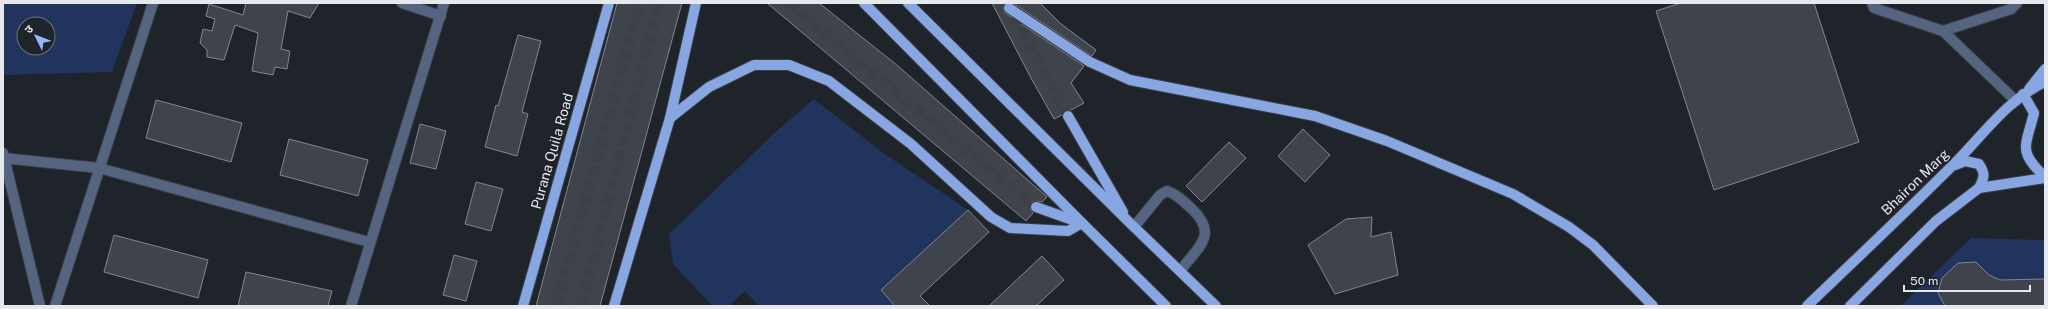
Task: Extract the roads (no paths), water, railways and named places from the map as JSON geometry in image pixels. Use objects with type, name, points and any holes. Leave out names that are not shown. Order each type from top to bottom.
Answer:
[{"type":"main road","name":"Purana Quila Road","points":[[523,306],[609,3]]},
{"type":"main road","points":[[614,306],[670,118],[696,3]]},
{"type":"main road","points":[[864,3],[1166,306]]},
{"type":"main road","points":[[908,3],[1132,226],[1216,306]]},
{"type":"main road","points":[[1009,8],[1090,62],[1130,80],[1315,116],[1387,141],[1513,194],[1569,227],[1593,244],[1653,306]]},
{"type":"main road","points":[[670,118],[709,87],[754,66],[789,65],[828,81],[911,144],[991,217],[1010,228],[1068,231],[1082,223]]},
{"type":"main road","points":[[2045,69],[2022,95],[2034,113],[2026,145],[2027,157],[2031,164],[2045,177]]},
{"type":"main road","name":"Bhairon Marg","points":[[1807,306],[1953,166],[1995,121],[2022,95],[2045,82]]},
{"type":"main road","points":[[1068,116],[1132,226]]},
{"type":"main road","points":[[1850,306],[1936,222],[1979,188],[1984,178],[1984,171],[1979,164],[1965,161],[1953,166]]},
{"type":"main road","points":[[1979,188],[2045,177]]},
{"type":"main road","points":[[1036,207],[1082,223]]},
{"type":"street","points":[[55,306],[153,3]]},
{"type":"street","points":[[402,3],[441,16]]},
{"type":"street","points":[[351,306],[369,242],[444,3]]},
{"type":"street","points":[[1872,3],[1874,8],[1942,31],[2022,95]]},
{"type":"street","points":[[1942,31],[2011,8],[2017,3]]},
{"type":"street","points":[[40,306],[4,155],[99,168],[369,242]]},
{"type":"street","points":[[1132,226],[1160,195],[1167,191],[1175,193],[1202,219],[1206,228],[1205,237],[1180,271]]},
{"type":"tunnel","points":[[556,306],[640,3]]},
{"type":"tunnel","points":[[581,306],[659,3]]},
{"type":"tunnel","points":[[788,3],[1036,207]]},
{"type":"tunnel","points":[[1007,3],[1068,116]]}]
